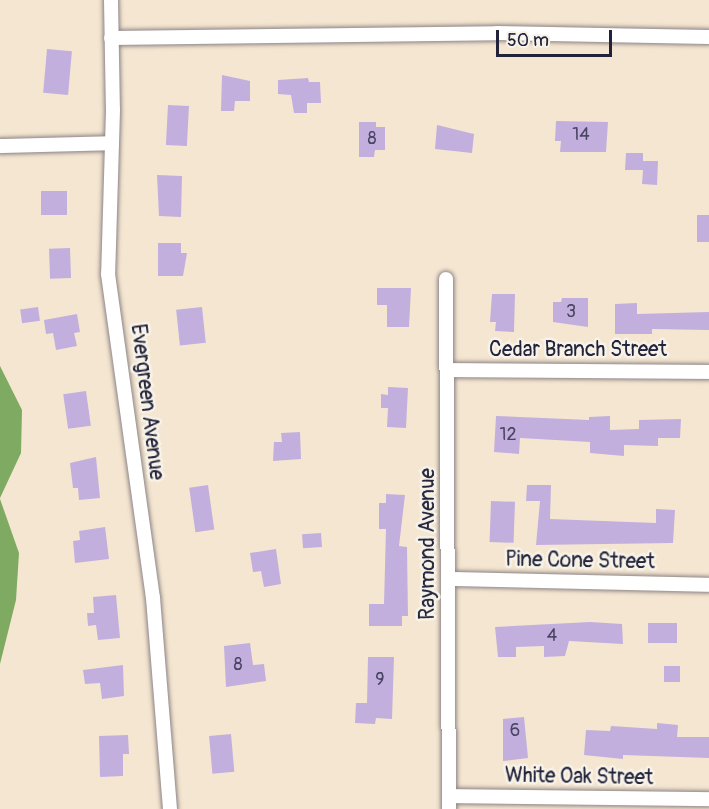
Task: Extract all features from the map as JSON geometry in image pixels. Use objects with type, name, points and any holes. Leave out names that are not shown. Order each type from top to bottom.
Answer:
[{"type":"street","name":"Evergreen Avenue","points":[[111,0],[112,143],[108,274],[153,598],[170,809]]},
{"type":"street","points":[[111,38],[497,33],[709,38]]},
{"type":"street","points":[[0,146],[112,143]]},
{"type":"street","name":"Raymond Avenue","points":[[446,279],[450,579],[449,802]]},
{"type":"street","name":"Cedar Branch Street","points":[[447,370],[709,372]]},
{"type":"street","name":"Pine Cone Street","points":[[450,579],[709,585]]},
{"type":"street","name":"White Oak Street","points":[[449,802],[709,799]]},
{"type":"green space","points":[[0,366],[22,410],[21,453],[0,498]]},
{"type":"green space","points":[[0,499],[19,553],[16,600],[0,664]]},
{"type":"building","points":[[47,49],[72,51],[68,95],[43,93]]},
{"type":"building","points":[[222,75],[250,81],[250,101],[235,101],[234,111],[221,111]]},
{"type":"building","points":[[308,78],[309,82],[320,82],[321,103],[307,103],[307,113],[294,113],[291,95],[278,94],[278,80]]},
{"type":"building","points":[[168,105],[189,106],[187,146],[166,145]]},
{"type":"building","points":[[556,121],[608,122],[606,152],[560,152],[561,141],[555,141]]},
{"type":"building","points":[[359,122],[376,122],[376,127],[385,127],[385,150],[375,150],[374,157],[359,157]]},
{"type":"building","points":[[437,125],[474,134],[472,153],[435,149]]},
{"type":"building","points":[[626,153],[643,153],[643,161],[658,161],[657,185],[642,184],[643,170],[625,170]]},
{"type":"building","points":[[157,175],[182,176],[181,217],[159,216]]},
{"type":"building","points":[[41,191],[67,191],[67,215],[41,215]]},
{"type":"building","points":[[697,215],[709,215],[709,242],[697,242]]},
{"type":"building","points":[[158,243],[181,243],[181,253],[187,253],[183,276],[158,276]]},
{"type":"building","points":[[70,248],[71,278],[50,279],[49,249]]},
{"type":"building","points":[[377,288],[411,288],[409,327],[387,327],[387,305],[377,305]]},
{"type":"building","points":[[492,294],[515,294],[514,332],[495,331],[496,322],[490,322]]},
{"type":"building","points":[[562,298],[588,298],[588,327],[553,322],[553,302],[561,302]]},
{"type":"building","points":[[637,303],[637,314],[709,312],[709,330],[652,329],[652,334],[615,334],[615,304]]},
{"type":"building","points":[[38,307],[40,321],[22,323],[20,310]]},
{"type":"building","points":[[202,307],[206,343],[180,346],[176,310]]},
{"type":"building","points":[[77,314],[80,332],[74,333],[77,346],[56,350],[53,333],[46,334],[44,320]]},
{"type":"building","points":[[388,387],[408,388],[406,428],[387,427],[388,408],[381,408],[381,394],[388,395]]},
{"type":"building","points":[[86,391],[91,426],[68,429],[63,394]]},
{"type":"building","points":[[496,416],[589,420],[589,417],[610,416],[610,430],[639,429],[639,420],[681,419],[680,438],[658,438],[658,446],[624,445],[624,456],[590,453],[590,442],[520,438],[519,454],[494,452]]},
{"type":"building","points":[[300,432],[301,459],[273,461],[274,442],[282,442],[281,433]]},
{"type":"building","points":[[96,457],[100,498],[79,500],[78,488],[73,488],[70,463]]},
{"type":"building","points":[[208,485],[214,530],[195,532],[189,488]]},
{"type":"building","points":[[527,485],[551,485],[550,519],[656,523],[656,509],[675,510],[673,543],[536,545],[540,501],[526,501]]},
{"type":"building","points":[[386,494],[405,495],[399,546],[407,547],[408,616],[402,616],[402,626],[369,626],[369,604],[384,604],[386,529],[379,529],[379,503],[386,503]]},
{"type":"building","points":[[491,501],[515,502],[514,543],[490,542]]},
{"type":"building","points":[[105,527],[109,559],[75,563],[73,541],[80,540],[79,531]]},
{"type":"building","points":[[321,533],[322,547],[303,548],[302,534]]},
{"type":"building","points":[[276,549],[281,584],[264,587],[261,571],[253,572],[250,553]]},
{"type":"building","points":[[116,595],[120,638],[98,640],[96,625],[88,626],[87,613],[94,613],[93,597]]},
{"type":"building","points":[[590,622],[622,624],[623,644],[569,641],[565,656],[544,657],[544,646],[516,647],[516,657],[498,657],[495,627]]},
{"type":"building","points":[[648,623],[677,623],[677,643],[648,643]]},
{"type":"building","points":[[250,643],[253,665],[264,664],[266,681],[226,687],[224,646]]},
{"type":"building","points":[[368,657],[394,657],[392,719],[376,718],[375,724],[355,723],[356,703],[367,703]]},
{"type":"building","points":[[123,665],[124,696],[102,699],[100,683],[85,684],[83,670]]},
{"type":"building","points":[[664,666],[680,666],[680,682],[664,682]]},
{"type":"building","points":[[524,717],[528,758],[503,761],[503,719]]},
{"type":"building","points":[[657,723],[678,725],[677,737],[709,737],[709,758],[623,755],[623,759],[584,755],[586,730],[610,731],[611,726],[657,729]]},
{"type":"building","points":[[231,734],[234,772],[212,774],[209,736]]},
{"type":"building","points":[[128,735],[129,754],[123,754],[123,776],[100,777],[99,736]]}]
